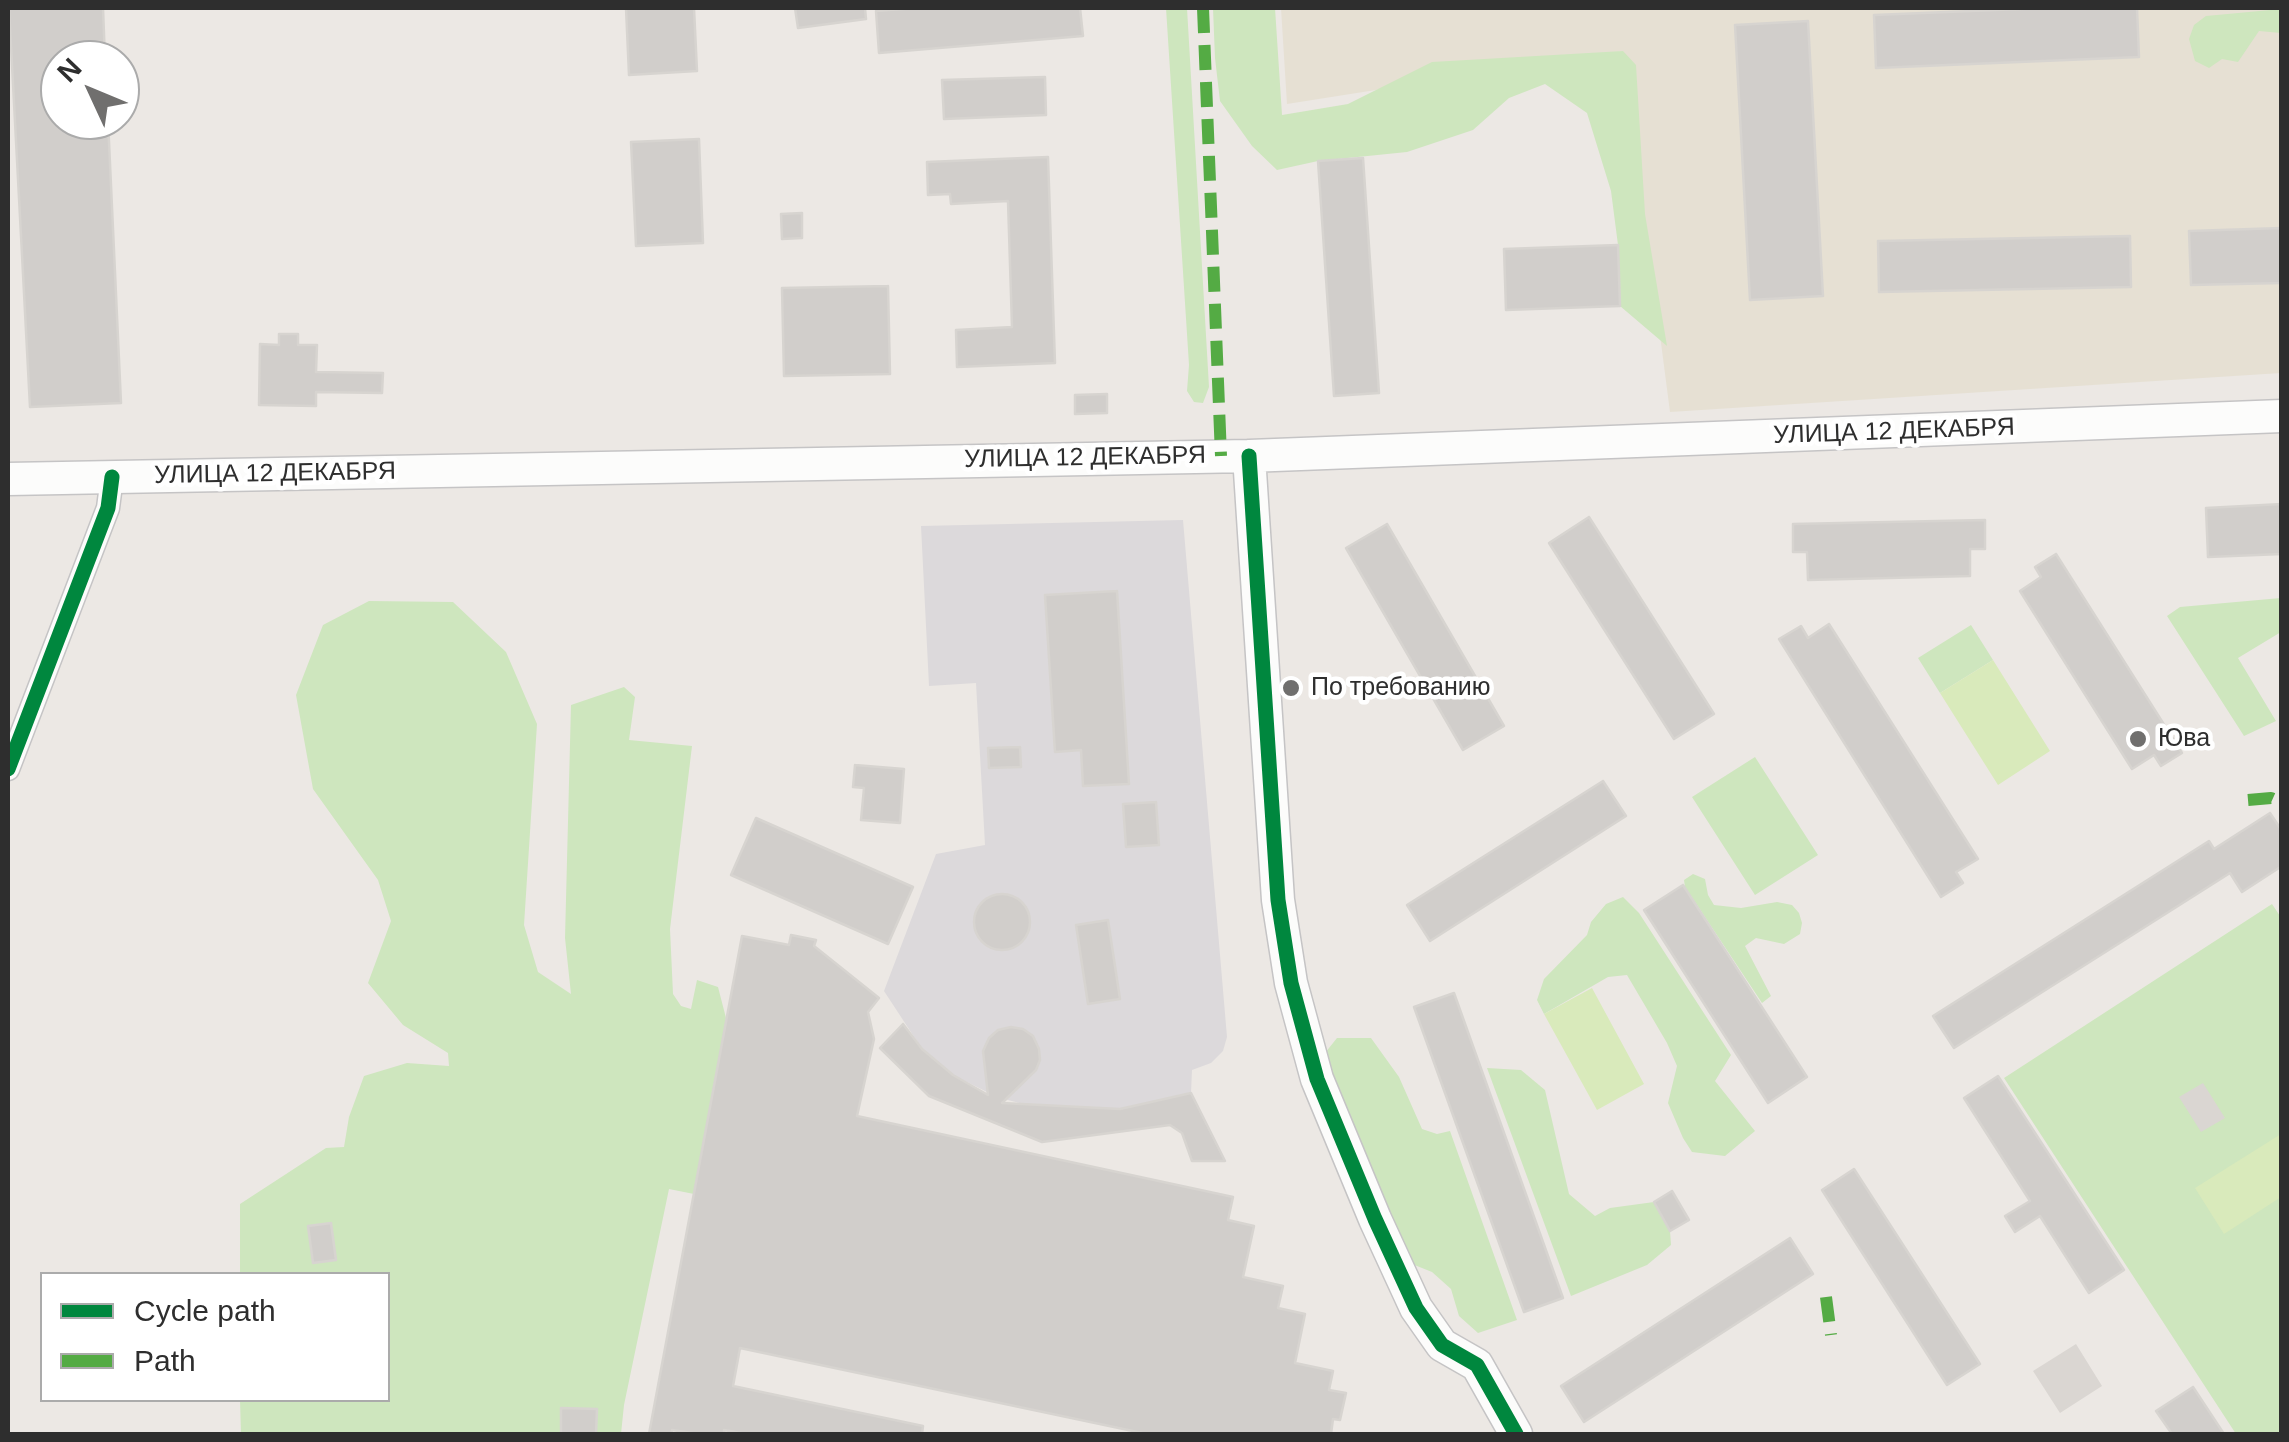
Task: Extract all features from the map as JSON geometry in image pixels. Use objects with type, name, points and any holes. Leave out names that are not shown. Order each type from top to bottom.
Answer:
[{"type":"main road","name":"УЛИЦА 12 ДЕКАБРЯ","points":[[8,479],[1249,456],[2282,416]]},
{"type":"main road","points":[[1249,456],[1278,900],[1291,982],[1317,1079],[1416,1308],[1442,1345],[1477,1366],[1516,1434]]},
{"type":"street","points":[[8,770],[108,508],[112,477]]},
{"type":"shaded area","points":[[1281,8],[2281,8],[2281,373],[1670,412],[1623,51],[1287,104]]},
{"type":"shaded area","points":[[1183,520],[1227,1037],[1223,1051],[1211,1063],[1192,1070],[1191,1093],[1120,1109],[1023,1104],[997,1097],[953,1075],[922,1049],[884,991],[936,854],[985,845],[976,683],[929,686],[921,526]]},
{"type":"shaded area","points":[[2203,1083],[2225,1118],[2201,1132],[2179,1097]]},
{"type":"shaded area","points":[[2076,1344],[2102,1386],[2060,1413],[2033,1371]]},
{"type":"green space","points":[[1166,8],[1187,8],[1209,387],[1203,403],[1194,402],[1187,391],[1189,365]]},
{"type":"green space","points":[[1213,8],[1275,8],[1282,115],[1348,104],[1432,62],[1623,51],[1636,65],[1645,214],[1667,346],[1620,306],[1611,191],[1587,113],[1545,84],[1509,98],[1473,130],[1407,152],[1318,161],[1277,170],[1252,146],[1220,101]]},
{"type":"green space","points":[[2281,9],[2281,33],[2259,31],[2238,62],[2222,59],[2209,68],[2195,61],[2189,39],[2194,25],[2206,16]]},
{"type":"green space","points":[[2281,598],[2281,632],[2238,658],[2276,721],[2244,736],[2167,616],[2180,607]]},
{"type":"green space","points":[[369,601],[453,602],[506,652],[537,724],[524,925],[538,972],[571,994],[565,938],[571,705],[624,687],[635,697],[629,740],[692,746],[670,929],[673,994],[681,1006],[691,1009],[697,980],[718,987],[726,1018],[694,1194],[669,1189],[621,1434],[241,1434],[240,1402],[390,1402],[390,1272],[240,1272],[240,1204],[326,1148],[344,1147],[349,1117],[364,1076],[407,1063],[449,1066],[448,1053],[403,1025],[368,983],[391,921],[378,880],[313,789],[296,695],[323,625]]},
{"type":"green space","points":[[1971,625],[1993,660],[1940,693],[1918,658]]},
{"type":"green space","points":[[1993,660],[2050,751],[1998,785],[1940,693]]},
{"type":"green space","points":[[1755,757],[1818,855],[1755,895],[1692,797]]},
{"type":"green space","points":[[1693,874],[1705,879],[1714,905],[1741,908],[1777,902],[1792,905],[1799,913],[1800,934],[1784,944],[1756,938],[1745,946],[1771,996],[1762,1003],[1685,887],[1684,880]]},
{"type":"green space","points":[[1623,897],[1639,913],[1731,1055],[1715,1081],[1755,1131],[1725,1156],[1692,1152],[1683,1138],[1668,1103],[1677,1066],[1627,975],[1608,977],[1544,1014],[1537,1000],[1544,979],[1587,935],[1591,922],[1606,904]]},
{"type":"green space","points":[[2272,904],[2282,919],[2281,1434],[2236,1434],[2004,1078]]},
{"type":"green space","points":[[1592,988],[1644,1084],[1597,1110],[1544,1014]]},
{"type":"green space","points":[[1337,1038],[1371,1038],[1399,1077],[1422,1129],[1437,1134],[1450,1131],[1517,1320],[1478,1333],[1459,1316],[1451,1289],[1432,1272],[1412,1264],[1321,1058]]},
{"type":"green space","points":[[1487,1068],[1521,1070],[1545,1090],[1569,1194],[1595,1216],[1610,1208],[1654,1202],[1670,1231],[1671,1245],[1647,1265],[1571,1296]]},
{"type":"green space","points":[[2281,1134],[2281,1197],[2224,1234],[2195,1188]]},
{"type":"building","points":[[9,8],[103,8],[104,40],[40,40],[40,140],[109,140],[121,403],[30,407]]},
{"type":"building","points":[[626,8],[694,8],[697,71],[629,75]]},
{"type":"building","points":[[795,8],[865,8],[866,19],[798,28]]},
{"type":"building","points":[[1080,8],[1083,36],[879,53],[876,11]]},
{"type":"building","points":[[2137,8],[2139,57],[1876,68],[1874,15]]},
{"type":"building","points":[[1808,21],[1823,296],[1750,300],[1735,25]]},
{"type":"building","points":[[1045,77],[1046,115],[944,119],[942,80]]},
{"type":"building","points":[[699,139],[703,243],[636,246],[631,142]]},
{"type":"building","points":[[1048,157],[1055,363],[957,367],[956,330],[1012,327],[1008,201],[951,204],[950,194],[928,195],[927,162]]},
{"type":"building","points":[[1363,158],[1379,393],[1334,396],[1318,161]]},
{"type":"building","points":[[802,213],[802,238],[782,239],[781,214]]},
{"type":"building","points":[[2282,228],[2282,283],[2191,285],[2189,231]]},
{"type":"building","points":[[2130,236],[2131,287],[1879,292],[1878,241]]},
{"type":"building","points":[[1618,245],[1620,306],[1506,310],[1504,249]]},
{"type":"building","points":[[888,286],[890,374],[784,376],[782,288]]},
{"type":"building","points":[[279,334],[298,334],[298,345],[317,345],[316,372],[383,373],[382,393],[316,392],[316,406],[259,405],[260,344],[279,345]]},
{"type":"building","points":[[1107,394],[1107,413],[1075,414],[1075,395]]},
{"type":"building","points":[[2282,504],[2282,554],[2208,557],[2206,508]]},
{"type":"building","points":[[1589,517],[1714,714],[1674,739],[1549,543]]},
{"type":"building","points":[[1985,520],[1985,549],[1970,549],[1970,576],[1808,580],[1807,552],[1793,552],[1793,524]]},
{"type":"building","points":[[1387,524],[1504,726],[1463,750],[1346,548]]},
{"type":"building","points":[[2056,554],[2182,753],[2161,766],[2154,755],[2132,769],[2020,591],[2041,577],[2035,567]]},
{"type":"building","points":[[1117,591],[1129,784],[1083,786],[1081,750],[1055,752],[1045,595]]},
{"type":"building","points":[[1829,624],[1978,859],[1956,872],[1963,883],[1941,897],[1779,639],[1801,626],[1808,638]]},
{"type":"building","points":[[1020,747],[1021,767],[989,768],[988,748]]},
{"type":"building","points":[[855,765],[904,769],[900,823],[861,820],[864,788],[853,787]]},
{"type":"building","points":[[1603,781],[1626,816],[1430,941],[1407,905]]},
{"type":"building","points":[[1156,802],[1159,845],[1126,847],[1123,804]]},
{"type":"building","points":[[2270,813],[2282,831],[2282,866],[2242,892],[2230,873],[1954,1048],[1933,1016],[2209,841],[2214,849]]},
{"type":"building","points":[[756,818],[913,887],[888,944],[731,875]]},
{"type":"building","points":[[1683,885],[1807,1077],[1768,1103],[1644,910]]},
{"type":"building","points":[[1002,894],[1022,902],[1030,922],[1022,942],[1002,950],[982,942],[974,922],[982,902]]},
{"type":"building","points":[[1108,920],[1120,999],[1088,1004],[1076,925]]},
{"type":"building","points":[[791,935],[816,940],[814,946],[879,998],[868,1012],[874,1039],[857,1116],[1233,1197],[1228,1220],[1254,1226],[1243,1277],[1283,1286],[1278,1308],[1305,1314],[1295,1363],[1333,1371],[1329,1390],[1346,1393],[1340,1420],[1333,1419],[1331,1434],[1147,1434],[740,1348],[733,1386],[923,1426],[922,1434],[746,1434],[724,1430],[724,1434],[699,1434],[672,1430],[671,1434],[649,1434],[742,936],[789,945]]},
{"type":"building","points":[[1454,993],[1563,1298],[1524,1312],[1414,1007]]},
{"type":"building","points":[[903,1024],[922,1049],[953,1075],[988,1095],[983,1051],[989,1038],[998,1030],[1011,1027],[1033,1036],[1040,1060],[1036,1070],[1002,1103],[1120,1109],[1191,1093],[1225,1161],[1192,1161],[1182,1133],[1170,1125],[1042,1142],[929,1096],[880,1048]]},
{"type":"building","points":[[1998,1076],[2124,1270],[2089,1293],[2040,1216],[2015,1232],[2005,1216],[2030,1201],[1964,1098]]},
{"type":"building","points":[[1854,1169],[1980,1364],[1947,1385],[1822,1190]]},
{"type":"building","points":[[1672,1191],[1689,1220],[1670,1231],[1654,1202]]},
{"type":"building","points":[[331,1223],[336,1260],[313,1263],[308,1226]]},
{"type":"building","points":[[1790,1238],[1813,1274],[1584,1422],[1561,1386]]},
{"type":"building","points":[[2193,1387],[2224,1434],[2172,1434],[2156,1411]]},
{"type":"building","points":[[561,1408],[597,1409],[596,1434],[561,1434]]},
{"type":"marked path","points":[[1203,8],[1221,456]]},
{"type":"marked path","points":[[2248,800],[2271,798],[2282,803]]},
{"type":"marked path","points":[[1826,1297],[1831,1335]]},
{"type":"cycle path","points":[[1249,456],[1278,900],[1291,983],[1317,1079],[1416,1308],[1442,1345],[1477,1365],[1516,1434]]},
{"type":"cycle path","points":[[8,769],[108,508],[112,477]]},
{"type":"place","name":"По требованию","points":[[1291,688]]},
{"type":"place","name":"Юва","points":[[2138,739]]}]
